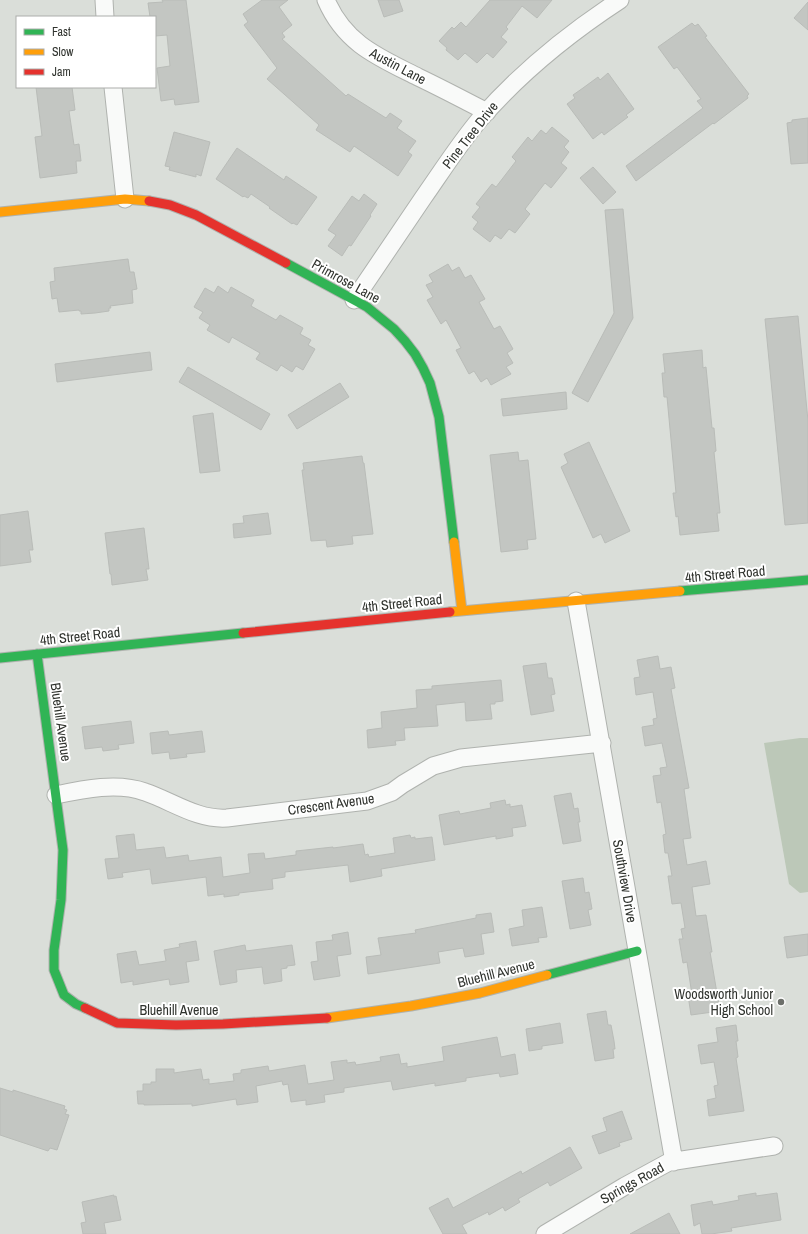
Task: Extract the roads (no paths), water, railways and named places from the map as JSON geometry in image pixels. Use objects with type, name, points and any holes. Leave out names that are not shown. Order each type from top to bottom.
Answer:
[{"type":"street","points":[[104,0],[105,16]]},
{"type":"street","name":"Austin Lane","points":[[326,0],[340,25],[353,40],[362,47],[487,112]]},
{"type":"street","name":"Pine Tree Drive","points":[[354,300],[452,155],[487,112],[522,75],[553,48],[582,25],[620,0]]},
{"type":"street","points":[[113,88],[125,199]]},
{"type":"street","name":"Primrose Lane","points":[[0,212],[125,199],[156,202],[186,210],[354,300],[384,319],[403,337],[418,358],[426,372],[433,391],[439,416],[462,611]]},
{"type":"street","name":"4th Street Road","points":[[0,658],[462,611],[808,580]]},
{"type":"street","name":"Southview Drive","points":[[576,601],[674,1162]]},
{"type":"street","name":"Bluehill Avenue","points":[[37,654],[63,850],[61,900],[54,950],[54,970],[64,995],[76,1004],[117,1023],[176,1025],[246,1024],[294,1021],[411,1006],[480,993],[637,951]]},
{"type":"street","name":"Crescent Avenue","points":[[56,795],[95,788],[128,788],[144,792],[200,815],[213,818],[227,818],[368,802],[392,792],[433,766],[461,758],[602,743]]},
{"type":"street","name":"Springs Road","points":[[545,1234],[670,1162],[774,1146]]},
{"type":"place","name":"Woodsworth Junior High School","points":[[781,1002]]}]
